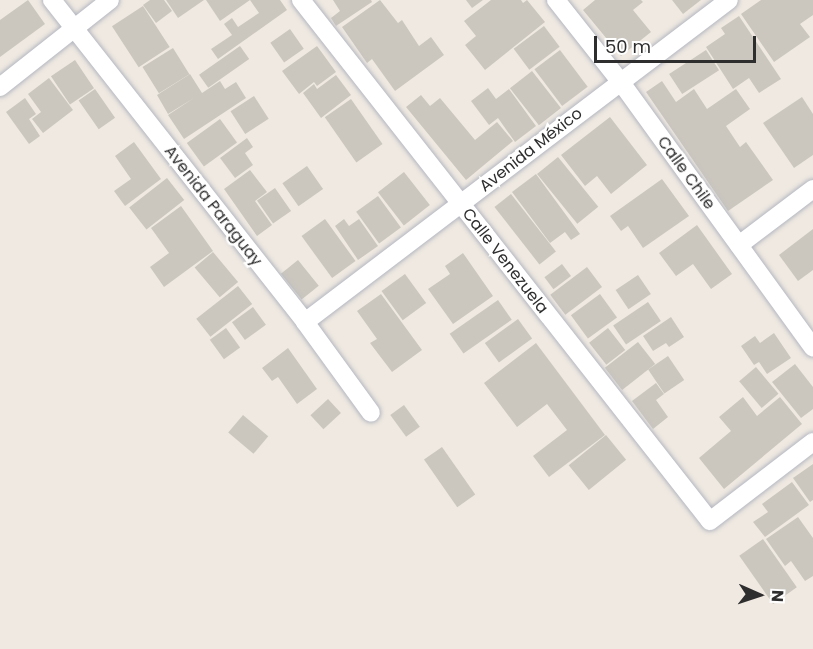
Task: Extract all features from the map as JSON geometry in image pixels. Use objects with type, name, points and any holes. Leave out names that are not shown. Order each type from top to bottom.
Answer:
[{"type":"street","name":"Avenida Paraguay","points":[[52,0],[305,322],[371,413]]},
{"type":"street","points":[[0,87],[110,0]]},
{"type":"street","name":"Calle Venezuela","points":[[301,0],[710,521],[813,442]]},
{"type":"street","name":"Calle Chile","points":[[556,0],[620,81],[813,348]]},
{"type":"street","name":"Avenida México","points":[[305,322],[729,0]]},
{"type":"street","points":[[739,246],[813,189]]},
{"type":"building","points":[[28,0],[45,24],[0,57],[0,20]]},
{"type":"building","points":[[150,0],[164,0],[172,11],[156,23],[143,5]]},
{"type":"building","points":[[166,0],[204,0],[178,18]]},
{"type":"building","points":[[206,0],[250,0],[220,21]]},
{"type":"building","points":[[250,0],[280,0],[287,10],[218,59],[211,49],[232,35],[224,24],[232,18],[238,27],[259,13]]},
{"type":"building","points":[[333,0],[371,0],[372,2],[336,26],[331,18],[340,11]]},
{"type":"building","points":[[380,0],[398,23],[402,20],[419,46],[431,37],[444,55],[395,91],[372,59],[367,63],[342,27]]},
{"type":"building","points":[[466,0],[483,0],[472,8]]},
{"type":"building","points":[[491,0],[521,0],[523,3],[527,0],[545,22],[485,70],[465,45],[476,36],[464,21]]},
{"type":"building","points":[[595,0],[641,0],[643,2],[633,10],[651,32],[621,56],[583,10]]},
{"type":"building","points":[[672,0],[701,0],[683,14]]},
{"type":"building","points":[[761,0],[813,0],[813,15],[800,24],[810,37],[774,62],[741,14]]},
{"type":"building","points":[[143,6],[170,47],[139,67],[112,26]]},
{"type":"building","points":[[739,16],[781,79],[759,93],[749,78],[733,89],[706,47],[725,34],[721,28]]},
{"type":"building","points":[[544,26],[560,47],[529,70],[514,49]]},
{"type":"building","points":[[290,29],[304,49],[284,62],[270,43]]},
{"type":"building","points":[[240,46],[249,59],[208,88],[199,75]]},
{"type":"building","points":[[317,46],[336,72],[317,86],[314,82],[299,94],[282,71]]},
{"type":"building","points":[[173,48],[189,74],[159,93],[142,67]]},
{"type":"building","points":[[560,50],[588,87],[562,106],[534,69]]},
{"type":"building","points":[[706,50],[719,70],[682,94],[669,74]]},
{"type":"building","points":[[75,60],[94,88],[70,104],[51,76]]},
{"type":"building","points":[[532,71],[561,108],[539,125],[510,88]]},
{"type":"building","points":[[190,74],[202,93],[220,81],[225,89],[236,82],[246,98],[184,139],[168,115],[194,98],[168,114],[157,95]]},
{"type":"building","points":[[336,75],[351,95],[321,118],[303,93],[314,84],[317,89]]},
{"type":"building","points":[[49,78],[73,110],[43,133],[32,119],[41,112],[28,94]]},
{"type":"building","points":[[662,81],[676,102],[694,89],[707,109],[736,89],[750,109],[726,126],[740,147],[746,142],[773,180],[728,211],[646,92]]},
{"type":"building","points":[[488,88],[496,99],[509,89],[536,126],[515,142],[498,118],[489,125],[471,101]]},
{"type":"building","points":[[95,89],[115,118],[99,129],[79,100]]},
{"type":"building","points":[[421,95],[430,106],[440,98],[475,140],[497,122],[513,141],[466,180],[406,107]]},
{"type":"building","points":[[254,96],[269,119],[245,134],[231,111]]},
{"type":"building","points":[[802,97],[813,114],[813,155],[794,168],[763,123]]},
{"type":"building","points":[[25,98],[36,114],[29,119],[40,136],[29,144],[6,112]]},
{"type":"building","points":[[351,99],[383,144],[356,162],[325,117]]},
{"type":"building","points":[[610,117],[647,165],[611,194],[597,176],[585,186],[561,155]]},
{"type":"building","points":[[220,119],[237,142],[204,167],[187,143]]},
{"type":"building","points":[[247,138],[253,147],[245,153],[253,165],[235,178],[220,158]]},
{"type":"building","points":[[134,142],[161,179],[125,206],[114,191],[131,179],[115,156]]},
{"type":"building","points":[[558,157],[598,207],[577,224],[537,174]]},
{"type":"building","points":[[307,166],[323,189],[298,206],[282,183]]},
{"type":"building","points":[[250,170],[267,192],[255,201],[272,225],[257,236],[224,189]]},
{"type":"building","points":[[404,172],[430,205],[404,225],[378,192]]},
{"type":"building","points":[[536,174],[580,234],[571,240],[565,232],[550,243],[512,192]]},
{"type":"building","points":[[167,178],[184,200],[146,230],[129,208]]},
{"type":"building","points":[[662,179],[689,216],[643,248],[628,226],[621,231],[610,216]]},
{"type":"building","points":[[275,188],[291,211],[273,224],[257,201]]},
{"type":"building","points":[[511,194],[556,252],[539,264],[494,207]]},
{"type":"building","points":[[378,196],[401,228],[379,243],[356,212]]},
{"type":"building","points":[[181,206],[213,251],[164,287],[150,267],[169,253],[151,228]]},
{"type":"building","points":[[325,219],[356,261],[332,278],[302,236]]},
{"type":"building","points":[[344,219],[349,226],[359,219],[378,246],[358,260],[335,226]]},
{"type":"building","points":[[697,225],[732,274],[711,289],[693,264],[676,276],[659,253]]},
{"type":"building","points":[[813,229],[813,270],[798,281],[779,255]]},
{"type":"building","points":[[213,252],[238,282],[220,297],[195,267]]},
{"type":"building","points":[[463,253],[493,296],[453,324],[428,289],[450,274],[445,266]]},
{"type":"building","points":[[298,260],[319,286],[302,299],[281,274]]},
{"type":"building","points":[[562,264],[571,276],[553,289],[544,277]]},
{"type":"building","points":[[587,267],[602,287],[565,315],[550,295]]},
{"type":"building","points":[[405,274],[426,303],[403,320],[382,291]]},
{"type":"building","points":[[638,275],[651,294],[628,309],[616,290]]},
{"type":"building","points":[[238,286],[252,304],[210,337],[196,319]]},
{"type":"building","points":[[381,294],[422,350],[392,372],[370,343],[377,339],[357,311]]},
{"type":"building","points":[[600,294],[617,317],[588,339],[571,315]]},
{"type":"building","points":[[498,300],[512,320],[463,354],[450,334]]},
{"type":"building","points":[[648,302],[661,321],[626,345],[613,325]]},
{"type":"building","points":[[253,307],[266,325],[245,340],[232,322]]},
{"type":"building","points":[[671,317],[684,337],[669,347],[666,343],[653,351],[643,336]]},
{"type":"building","points":[[518,319],[532,338],[499,363],[485,343]]},
{"type":"building","points":[[226,328],[240,347],[224,359],[210,340]]},
{"type":"building","points":[[608,328],[625,350],[606,365],[589,343]]},
{"type":"building","points":[[774,333],[791,358],[767,374],[759,362],[754,365],[741,346],[755,336],[760,343]]},
{"type":"building","points":[[638,342],[655,364],[622,390],[605,368]]},
{"type":"building","points":[[536,343],[605,435],[549,477],[533,456],[567,430],[547,404],[517,427],[484,383]]},
{"type":"building","points":[[288,348],[317,389],[297,404],[278,377],[272,381],[262,368]]},
{"type":"building","points":[[668,356],[684,380],[664,393],[648,369]]},
{"type":"building","points":[[795,364],[813,387],[813,409],[801,418],[772,382]]},
{"type":"building","points":[[756,367],[778,394],[762,408],[739,381]]},
{"type":"building","points":[[656,383],[664,394],[656,400],[668,417],[653,429],[632,401]]},
{"type":"building","points":[[743,397],[757,416],[780,397],[802,424],[724,489],[699,458],[731,431],[719,417]]},
{"type":"building","points":[[328,399],[341,413],[323,429],[310,415]]},
{"type":"building","points":[[404,405],[420,427],[406,437],[390,415]]},
{"type":"building","points":[[243,415],[268,436],[253,454],[228,433]]},
{"type":"building","points":[[606,435],[626,460],[589,490],[569,465]]},
{"type":"building","points":[[442,447],[475,495],[457,507],[424,460]]},
{"type":"building","points":[[813,464],[813,500],[810,502],[793,478]]},
{"type":"building","points":[[792,482],[809,505],[765,537],[753,522],[768,512],[762,504]]},
{"type":"building","points":[[798,517],[813,538],[813,576],[805,581],[791,561],[785,566],[766,539]]},
{"type":"building","points":[[763,539],[797,587],[773,604],[739,556]]}]
